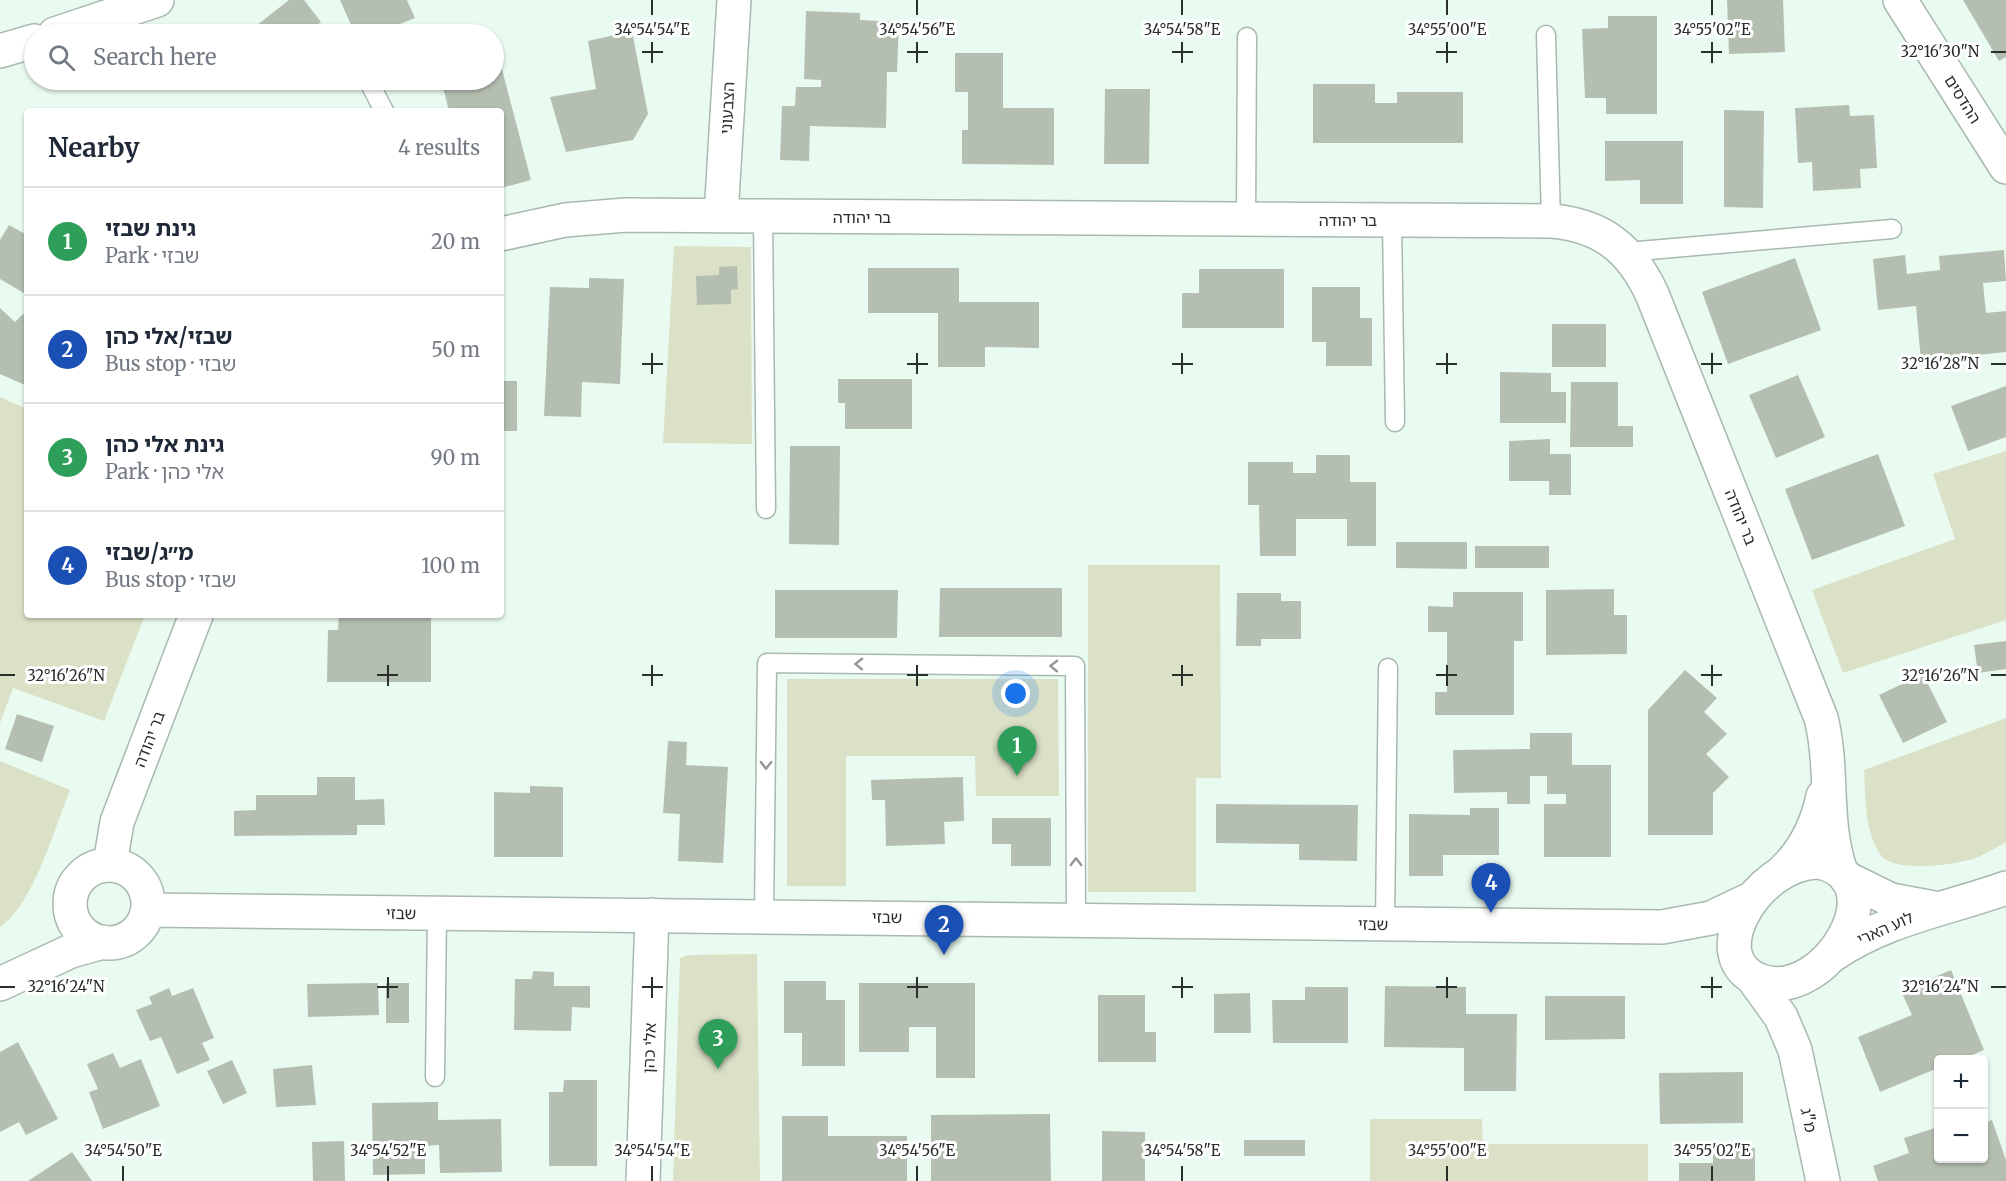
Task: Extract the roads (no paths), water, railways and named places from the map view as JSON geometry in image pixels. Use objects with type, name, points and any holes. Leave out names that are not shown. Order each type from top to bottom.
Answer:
[{"type":"street","points":[[70,24],[88,12],[157,0]]},
{"type":"street","name":"הצבעוני","points":[[721,216],[734,0]]},
{"type":"street","name":"ההדסים","points":[[1900,0],[2006,167]]},
{"type":"street","points":[[0,51],[24,44]]},
{"type":"street","name":"בר יהודה","points":[[504,233],[565,220],[626,215],[1551,222],[1569,223],[1596,230],[1627,252],[1653,294],[1821,718],[1827,746],[1831,830],[1844,875]]},
{"type":"street","name":"בר יהודה","points":[[110,864],[117,822],[195,618]]},
{"type":"street","name":"בר יהודה","points":[[1784,870],[1798,857],[1813,830],[1828,774]]},
{"type":"street","points":[[1819,862],[1844,875],[1853,893],[1854,910],[1844,939],[1823,963],[1796,980],[1779,983],[1762,982],[1748,972],[1736,953],[1736,936],[1741,917],[1751,899],[1766,882],[1784,870],[1802,863],[1819,862]]},
{"type":"street","points":[[110,864],[122,867],[137,876],[148,897],[148,910],[144,922],[132,935],[116,942],[86,946],[8,980],[57,931],[75,886],[86,872],[110,864]]},
{"type":"street","name":"לוע הארי","points":[[1844,875],[1891,900],[1920,907],[1941,908]]},
{"type":"street","name":"לוע הארי","points":[[1823,963],[1882,927],[2006,888]]},
{"type":"street","points":[[71,897],[75,922],[86,935],[103,942]]},
{"type":"street","name":"שבזי","points":[[148,910],[764,915],[1076,921],[1662,927],[1711,918],[1751,899]]},
{"type":"street","name":"אלי כהן","points":[[643,1181],[652,915]]},
{"type":"street","name":"שבזי","points":[[1662,927],[1704,941],[1748,972]]},
{"type":"street","name":"מ\"ג","points":[[1797,1058],[1807,985],[1823,963]]},
{"type":"street","name":"מ\"ג","points":[[1748,972],[1785,1025],[1797,1058],[1823,1181]]},
{"type":"lane","points":[[1546,35],[1551,222]]},
{"type":"lane","points":[[1246,219],[1247,38]]},
{"type":"lane","points":[[373,90],[382,108]]},
{"type":"lane","points":[[763,217],[766,509]]},
{"type":"lane","points":[[1392,220],[1395,422]]},
{"type":"lane","points":[[1627,252],[1892,229]]},
{"type":"lane","points":[[764,915],[767,663],[1075,666],[1076,921]]},
{"type":"lane","points":[[1385,924],[1388,668]]},
{"type":"lane","points":[[435,1077],[437,913]]},
{"type":"place","name":"גינת שבזי","points":[[1017,776]]},
{"type":"place","name":"מ״ג/שבזי","points":[[1491,913]]},
{"type":"place","name":"שבזי/אלי כהן","points":[[944,955]]},
{"type":"place","name":"גינת אלי כהן","points":[[718,1069]]}]
